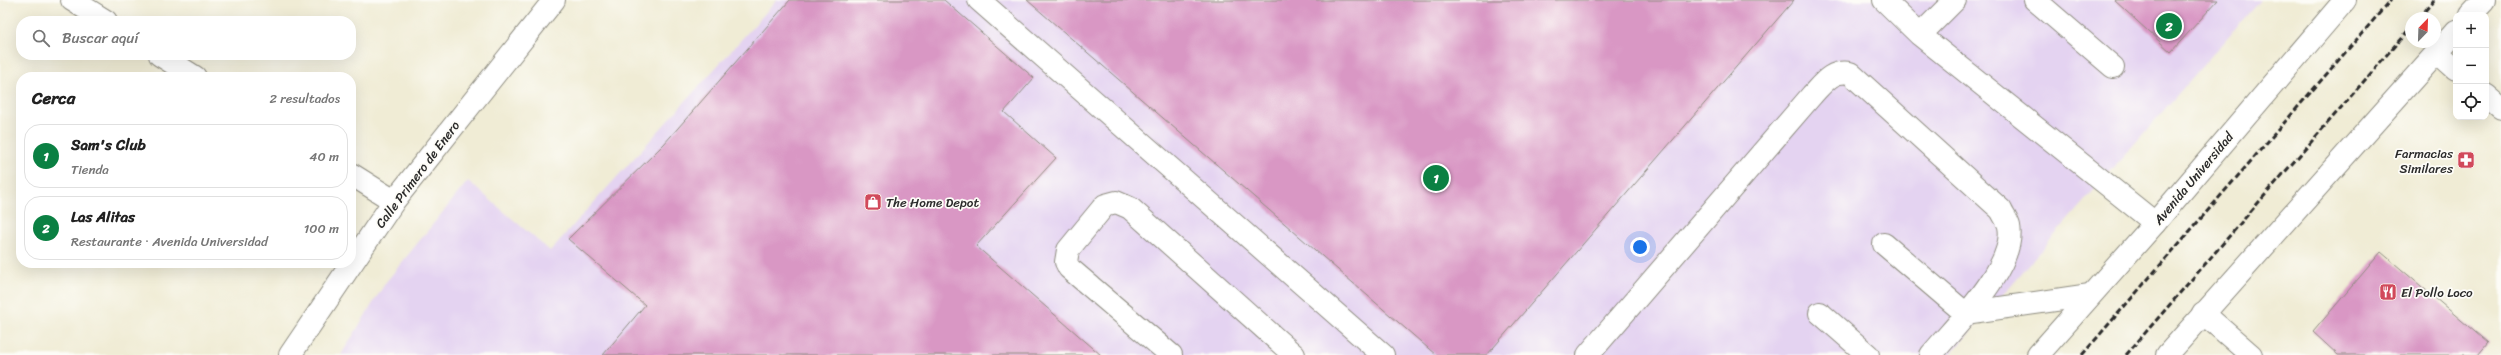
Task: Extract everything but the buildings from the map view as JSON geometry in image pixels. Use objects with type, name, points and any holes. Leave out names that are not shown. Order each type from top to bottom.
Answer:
[{"type":"main road","points":[[72,0],[98,16]]},
{"type":"main road","name":"Calle Primero de Enero","points":[[356,257],[394,201],[554,0]]},
{"type":"main road","points":[[979,0],[1383,355]]},
{"type":"main road","points":[[1884,0],[1920,35],[2155,222]]},
{"type":"main road","points":[[1920,35],[1954,0]]},
{"type":"main road","points":[[2035,0],[2113,67]]},
{"type":"main road","name":"Avenida Universidad","points":[[2038,355],[2155,222],[2344,0]]},
{"type":"main road","points":[[2473,12],[2484,0]]},
{"type":"main road","points":[[2167,355],[2453,34]]},
{"type":"main road","points":[[2437,52],[2453,66]]},
{"type":"main road","points":[[168,60],[187,72]]},
{"type":"main road","points":[[1588,355],[1812,95],[1830,76],[1841,72],[1850,73],[2001,210],[2009,226],[2009,240],[2006,256],[1983,293],[1931,355]]},
{"type":"main road","points":[[2489,98],[2501,108]]},
{"type":"main road","points":[[356,177],[394,201]]},
{"type":"main road","points":[[1172,355],[1069,268],[1066,262],[1068,250],[1105,205],[1116,202],[1130,208],[1294,355]]},
{"type":"main road","points":[[1884,244],[1965,313],[2090,295]]},
{"type":"main road","name":"Calle Primero de Enero","points":[[290,355],[349,268]]},
{"type":"main road","points":[[1820,313],[1868,355]]},
{"type":"main road","points":[[2204,313],[2252,355]]},
{"type":"shaded area","points":[[777,0],[2260,0],[1950,355],[341,355],[386,282],[468,181],[550,251]]},
{"type":"railway","points":[[2082,355],[2391,0]]},
{"type":"railway","points":[[2424,12],[2434,0]]},
{"type":"railway","points":[[2126,355],[2405,34]]},
{"type":"place","name":"Las Alitas","points":[[2169,26]]},
{"type":"place","name":"Farmacias Similares","points":[[2466,160]]},
{"type":"place","name":"Sam's Club","points":[[1436,178]]},
{"type":"place","name":"The Home Depot","points":[[873,202]]},
{"type":"place","name":"El Pollo Loco","points":[[2388,292]]}]
